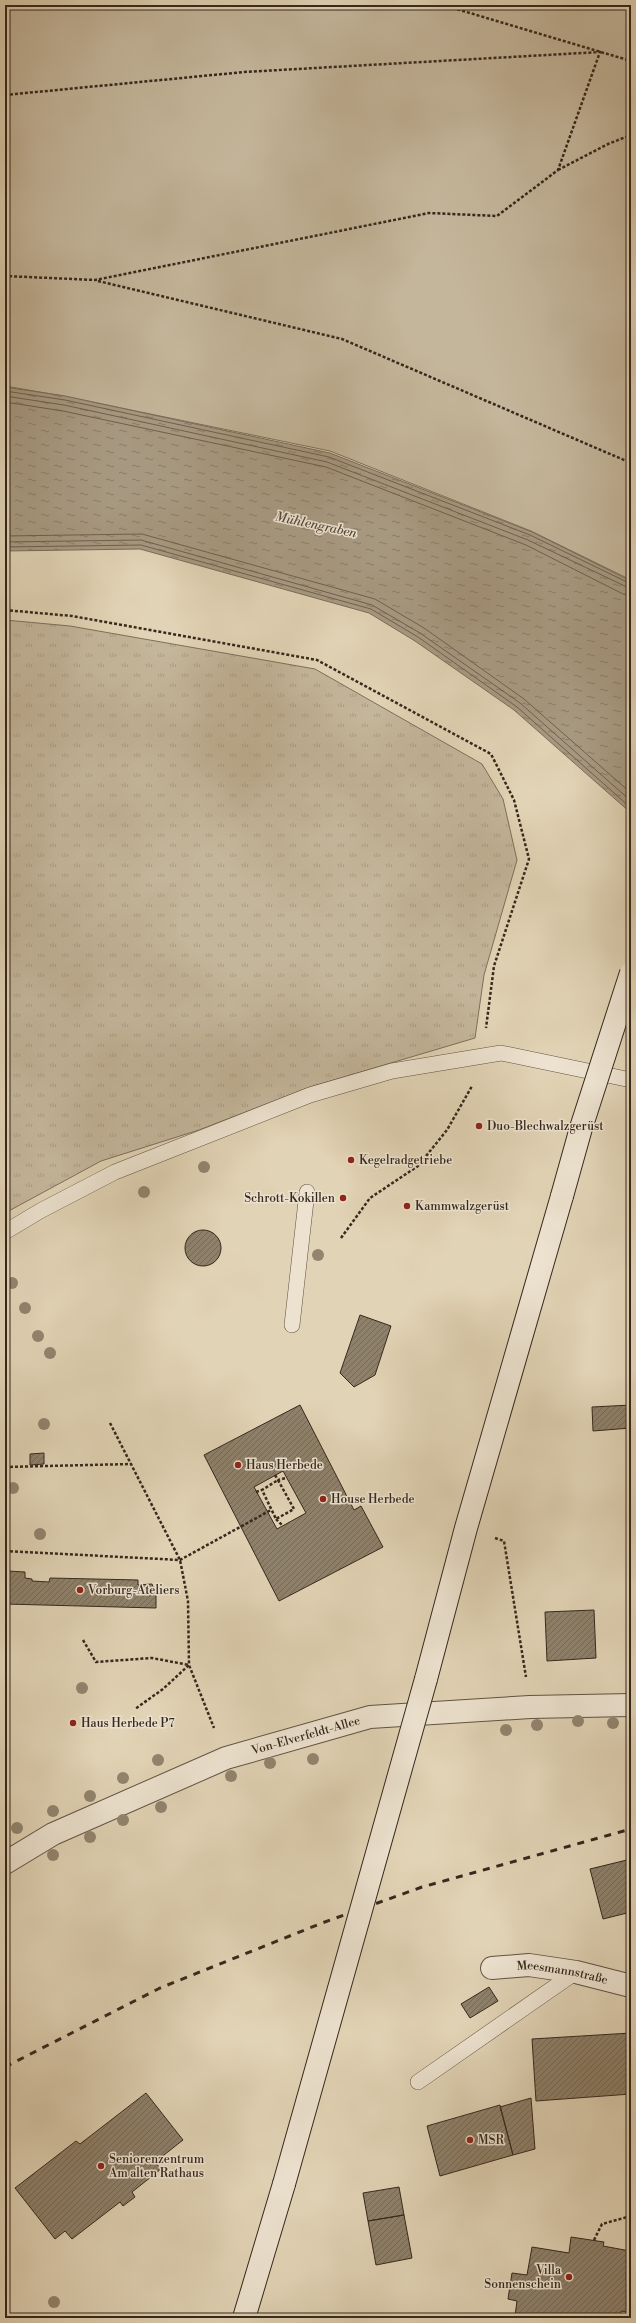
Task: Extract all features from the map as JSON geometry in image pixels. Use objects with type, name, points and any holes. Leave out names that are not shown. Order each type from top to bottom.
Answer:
[{"type":"main road","points":[[244,2318],[284,2184],[426,1679],[466,1528],[581,1128],[631,974]]},
{"type":"main road","name":"Von-Elverfeldt-Allee","points":[[5,1863],[53,1834],[226,1758],[370,1717],[530,1707],[631,1705]]},
{"type":"main road","name":"Meesmannstraße","points":[[492,1968],[529,1964],[576,1972],[631,1986]]},
{"type":"lane","points":[[5,1232],[40,1211],[115,1172],[310,1095],[392,1071],[501,1053],[631,1080]]},
{"type":"lane","points":[[292,1325],[307,1192]]},
{"type":"lane","points":[[418,2082],[576,1972]]},
{"type":"path","points":[[443,5],[631,61]]},
{"type":"path","points":[[5,95],[244,72],[600,52]]},
{"type":"path","points":[[558,170],[600,52]]},
{"type":"path","points":[[95,280],[429,212],[497,216],[558,170],[608,144],[631,135]]},
{"type":"path","points":[[5,276],[95,280],[342,339],[631,463]]},
{"type":"path","points":[[5,610],[72,616],[317,660],[491,754],[514,800],[529,859],[494,966],[483,1066],[447,1130],[418,1166],[370,1198],[341,1238]]},
{"type":"path","points":[[110,1423],[180,1560],[188,1601],[189,1665],[226,1758]]},
{"type":"path","points":[[5,1467],[131,1464]]},
{"type":"path","points":[[275,1475],[294,1509],[276,1519]]},
{"type":"path","points":[[256,1492],[278,1480],[286,1478]]},
{"type":"path","points":[[262,1490],[276,1519],[283,1526]]},
{"type":"path","points":[[5,1551],[180,1560],[271,1510]]},
{"type":"path","points":[[466,1528],[504,1541],[530,1707]]},
{"type":"path","points":[[83,1640],[96,1662],[152,1658],[189,1665]]},
{"type":"path","points":[[135,1709],[162,1689],[189,1665]]},
{"type":"path","points":[[594,2240],[602,2224],[631,2216]]},
{"type":"green space","points":[[5,5],[631,5],[631,580],[531,531],[330,451],[63,396],[5,386]]},
{"type":"green space","points":[[5,620],[70,626],[315,669],[482,764],[503,799],[517,860],[484,975],[475,1038],[310,1087],[199,1130],[101,1161],[5,1213]]},
{"type":"water","name":"Mühlengraben","points":[[5,387],[65,396],[330,453],[532,532],[631,581],[631,813],[514,710],[415,641],[369,613],[140,549],[5,551]]},
{"type":"building","points":[[203,1230],[216,1235],[221,1248],[216,1261],[203,1266],[190,1261],[185,1248],[190,1235]]},
{"type":"building","points":[[360,1315],[391,1326],[375,1375],[354,1387],[340,1373]]},
{"type":"building","name":"House Herbede","points":[[300,1405],[354,1510],[361,1506],[383,1547],[279,1601],[204,1455]],"holes":[[[283,1471],[306,1513],[277,1529],[254,1487]]]},
{"type":"building","points":[[631,1405],[631,1428],[593,1431],[592,1407]]},
{"type":"building","points":[[44,1453],[44,1464],[30,1465],[30,1454]]},
{"type":"building","name":"Vorburg-Ateliers","points":[[8,1571],[25,1572],[25,1578],[32,1579],[32,1581],[49,1582],[50,1578],[138,1580],[138,1585],[152,1584],[156,1596],[156,1608],[5,1604],[5,1578],[8,1578]]},
{"type":"building","points":[[594,1610],[596,1658],[547,1661],[545,1612]]},
{"type":"building","points":[[631,1859],[631,1912],[603,1919],[590,1869]]},
{"type":"building","points":[[489,1987],[498,2001],[470,2018],[461,2004]]},
{"type":"building","points":[[631,2033],[631,2094],[536,2101],[532,2039]]},
{"type":"building","name":"Seniorenzentrum Am alten Rathaus","points":[[146,2093],[183,2140],[155,2162],[161,2169],[132,2192],[135,2197],[123,2206],[120,2202],[72,2239],[65,2231],[55,2239],[15,2188],[76,2141],[80,2144]]},
{"type":"building","points":[[531,2098],[535,2149],[513,2155],[500,2107]]},
{"type":"building","name":"MSR","points":[[500,2105],[513,2155],[440,2176],[427,2126]]},
{"type":"building","points":[[399,2187],[404,2215],[368,2221],[363,2193]]},
{"type":"building","points":[[404,2215],[412,2258],[376,2265],[368,2221]]},
{"type":"building","name":"Villa Sonnenschein","points":[[571,2237],[604,2242],[603,2246],[630,2251],[626,2278],[631,2279],[631,2305],[628,2306],[627,2312],[621,2311],[620,2318],[516,2318],[517,2301],[508,2299],[512,2273],[527,2275],[532,2247],[569,2253]]},
{"type":"railway","points":[[5,2067],[160,1988],[322,1923],[422,1887],[631,1829]]},
{"type":"place","name":"Duo-Blechwalzgerüst","points":[[479,1126]]},
{"type":"place","name":"Kegelradgetriebe","points":[[351,1160]]},
{"type":"place","name":"Schrott-Kokillen","points":[[343,1198]]},
{"type":"place","name":"Kammwalzgerüst","points":[[407,1206]]},
{"type":"place","name":"Haus Herbede","points":[[238,1465]]},
{"type":"place","name":"House Herbede","points":[[323,1499]]},
{"type":"place","name":"Vorburg-Ateliers","points":[[80,1590]]},
{"type":"place","name":"Haus Herbede P7","points":[[73,1723]]},
{"type":"place","name":"MSR","points":[[470,2140]]},
{"type":"place","name":"Seniorenzentrum Am alten Rathaus","points":[[101,2166]]},
{"type":"place","name":"Villa Sonnenschein","points":[[569,2277]]}]
